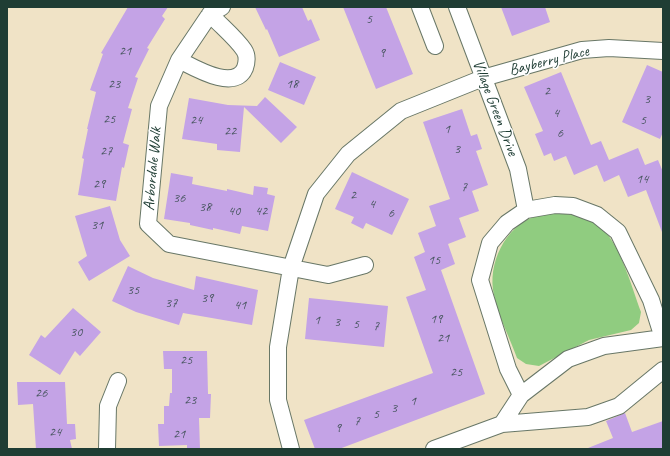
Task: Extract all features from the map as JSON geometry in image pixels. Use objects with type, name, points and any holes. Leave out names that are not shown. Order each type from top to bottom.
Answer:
[{"type":"street","points":[[420,7],[435,46]]},
{"type":"street","name":"Village Green Drive","points":[[457,7],[518,169],[526,210]]},
{"type":"street","name":"Arbordale Walk","points":[[179,60],[225,79],[236,78],[244,71],[248,62],[246,51],[216,11],[179,60],[159,106],[148,224],[168,244],[291,268]]},
{"type":"street","name":"Bayberry Place","points":[[291,449],[278,400],[278,347],[291,268],[316,194],[348,154],[401,111],[484,78],[582,50],[609,48],[663,51]]},
{"type":"street","points":[[502,424],[521,395],[568,359],[604,346],[663,338],[651,300],[618,232],[597,215],[573,206],[555,205],[526,210],[507,223],[490,243],[480,280],[508,369],[521,395]]},
{"type":"street","points":[[291,268],[328,275],[365,265]]},
{"type":"street","points":[[434,449],[502,424],[588,417],[619,406],[663,370]]},
{"type":"street","points":[[107,449],[108,406],[118,381]]},
{"type":"green space","points":[[554,213],[583,217],[598,225],[606,232],[624,265],[641,312],[639,323],[631,330],[589,340],[539,366],[526,364],[517,358],[496,303],[494,295],[493,271],[501,248],[507,237],[515,228],[536,216]]},
{"type":"building","points":[[128,7],[168,7],[162,16],[165,19],[147,48],[149,49],[135,77],[138,78],[128,108],[132,109],[123,143],[129,145],[124,168],[122,167],[116,201],[78,195],[87,129],[96,92],[90,90],[103,54],[101,53]]},
{"type":"building","points":[[255,7],[302,7],[308,21],[311,19],[320,40],[279,57],[267,29],[266,30]]},
{"type":"building","points":[[343,7],[386,7],[413,74],[376,89]]},
{"type":"building","points":[[501,7],[545,7],[550,22],[512,36]]},
{"type":"building","points":[[280,62],[316,77],[304,105],[268,90]]},
{"type":"building","points":[[647,65],[663,72],[663,132],[660,139],[622,122]]},
{"type":"building","points":[[561,72],[591,145],[601,141],[609,160],[638,148],[645,165],[658,160],[663,172],[663,232],[646,190],[628,197],[619,175],[604,182],[597,165],[574,175],[566,156],[554,161],[551,153],[544,156],[535,134],[543,131],[524,87]]},
{"type":"building","points":[[265,97],[297,127],[281,143],[244,107],[240,152],[217,150],[217,144],[182,139],[189,98],[228,105],[257,106]]},
{"type":"building","points":[[462,109],[471,136],[477,134],[482,149],[476,151],[488,185],[472,191],[479,211],[459,218],[466,237],[448,244],[455,264],[441,270],[485,394],[339,449],[315,449],[304,420],[433,373],[406,297],[426,290],[414,257],[425,252],[418,233],[436,226],[429,206],[450,199],[423,122]]},
{"type":"building","points":[[352,172],[409,199],[392,235],[366,223],[363,229],[351,223],[354,217],[335,209]]},
{"type":"building","points":[[171,173],[193,177],[192,184],[227,191],[227,189],[253,195],[254,186],[268,188],[267,194],[275,196],[268,231],[242,226],[240,234],[213,228],[213,230],[190,225],[190,223],[164,219]]},
{"type":"building","points":[[110,206],[120,240],[130,256],[89,281],[78,262],[87,256],[75,216]]},
{"type":"building","points":[[128,266],[153,278],[194,290],[196,276],[258,290],[252,325],[183,313],[179,325],[136,312],[112,301]]},
{"type":"building","points":[[309,298],[388,306],[384,347],[305,339]]},
{"type":"building","points":[[73,308],[101,332],[80,356],[75,351],[60,375],[29,355],[41,335],[45,338]]},
{"type":"building","points":[[163,351],[207,351],[208,394],[211,394],[210,418],[199,418],[200,449],[187,449],[187,445],[159,446],[158,424],[164,424],[164,406],[169,406],[170,393],[172,393],[172,369],[164,369]]},
{"type":"building","points":[[17,382],[65,382],[67,424],[75,424],[76,439],[70,440],[72,449],[36,449],[33,404],[18,405]]},
{"type":"building","points":[[625,413],[632,432],[663,421],[663,449],[588,449],[613,438],[606,421]]}]
